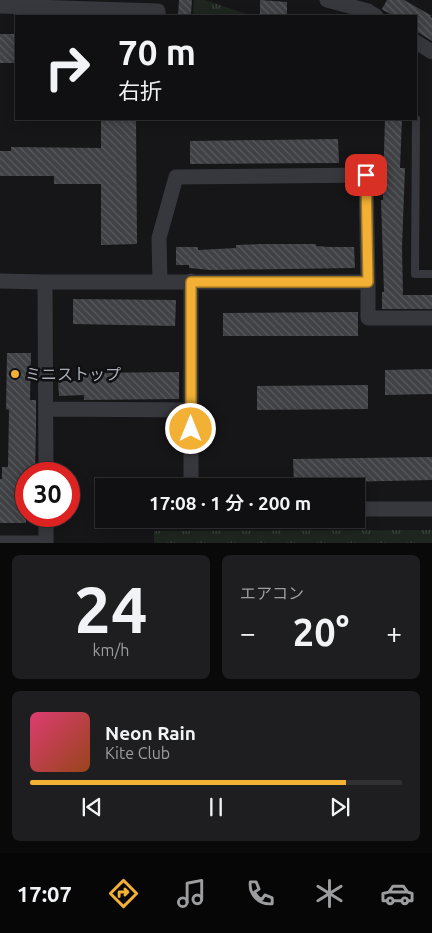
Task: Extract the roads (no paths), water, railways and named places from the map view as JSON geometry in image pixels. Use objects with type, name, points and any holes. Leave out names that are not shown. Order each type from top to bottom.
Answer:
[{"type":"street","points":[[327,0],[345,10],[368,11],[374,15]]},
{"type":"street","points":[[0,6],[96,5],[158,11],[158,15]]},
{"type":"street","points":[[417,43],[432,52]]},
{"type":"street","points":[[160,282],[159,238],[176,178],[366,175],[368,318],[432,318]]},
{"type":"street","points":[[0,281],[368,282]]},
{"type":"street","points":[[46,282],[46,462]]},
{"type":"street","points":[[191,282],[191,478]]},
{"type":"street","points":[[46,409],[191,410]]},
{"type":"street","points":[[365,510],[432,509]]},
{"type":"street","points":[[0,542],[46,543],[46,527]]},
{"type":"lane","points":[[416,120],[415,274],[432,274]]},
{"type":"place","name":"ミニストップ","points":[[15,374]]}]
